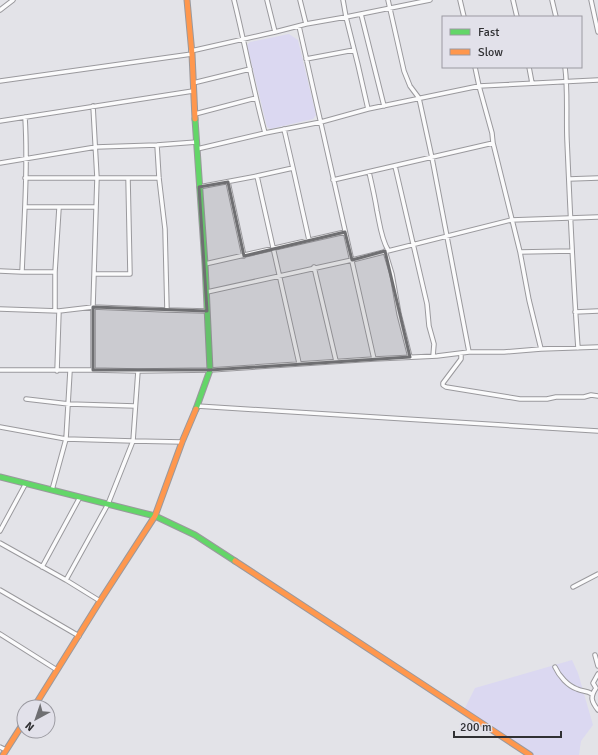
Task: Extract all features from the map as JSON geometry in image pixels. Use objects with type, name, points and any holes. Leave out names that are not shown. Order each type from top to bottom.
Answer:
[{"type":"street","points":[[0,10],[13,0]]},
{"type":"street","points":[[39,699],[155,516],[210,370],[207,292],[192,83],[192,52],[187,0]]},
{"type":"street","points":[[234,0],[265,133]]},
{"type":"street","points":[[267,0],[275,32]]},
{"type":"street","points":[[300,0],[306,24]]},
{"type":"street","points":[[343,0],[368,109]]},
{"type":"street","points":[[388,0],[404,71],[410,86],[419,98],[432,158],[468,352]]},
{"type":"street","points":[[0,81],[192,52],[306,24],[430,0]]},
{"type":"street","points":[[460,0],[464,16]]},
{"type":"street","points":[[513,0],[517,16]]},
{"type":"street","points":[[552,0],[556,16]]},
{"type":"street","points":[[591,0],[598,32]]},
{"type":"street","points":[[361,14],[384,106]]},
{"type":"street","points":[[299,26],[374,359]]},
{"type":"street","points":[[306,59],[354,50]]},
{"type":"street","points":[[192,83],[250,68]]},
{"type":"street","points":[[475,68],[520,252],[529,300],[541,349]]},
{"type":"street","points":[[529,68],[532,83]]},
{"type":"street","points":[[565,68],[567,81],[566,122],[578,348]]},
{"type":"street","points":[[197,149],[321,122],[368,109],[479,86],[598,80]]},
{"type":"street","points":[[0,121],[193,91]]},
{"type":"street","points":[[195,114],[256,98]]},
{"type":"street","points":[[93,106],[97,178],[93,307],[93,370]]},
{"type":"street","points":[[22,272],[26,160],[25,117]]},
{"type":"street","points":[[284,129],[309,240]]},
{"type":"street","points":[[0,163],[26,160],[96,147],[197,142]]},
{"type":"street","points":[[333,180],[493,143]]},
{"type":"street","points":[[157,145],[165,229],[167,310]]},
{"type":"street","points":[[395,166],[427,304],[429,326],[434,344],[433,356]]},
{"type":"street","points":[[199,187],[293,168]]},
{"type":"street","points":[[368,172],[378,213],[380,230],[392,274],[399,314],[410,357]]},
{"type":"street","points":[[256,176],[298,363]]},
{"type":"street","points":[[25,178],[159,178]]},
{"type":"street","points":[[94,274],[130,274],[128,178]]},
{"type":"street","points":[[569,179],[598,178]]},
{"type":"street","points":[[228,182],[244,256]]},
{"type":"street","points":[[25,207],[96,207]]},
{"type":"street","points":[[57,371],[57,311],[55,272],[60,208]]},
{"type":"street","points":[[207,292],[314,267],[352,260],[446,235],[511,220],[598,217]]},
{"type":"street","points":[[205,264],[345,232]]},
{"type":"street","points":[[520,252],[572,251]]},
{"type":"street","points":[[314,267],[336,361]]},
{"type":"street","points":[[0,271],[55,272]]},
{"type":"street","points":[[0,310],[57,311],[93,307],[207,311]]},
{"type":"street","points":[[575,312],[598,311]]},
{"type":"street","points":[[0,370],[210,370],[298,363],[433,356],[468,352],[504,352],[598,347]]},
{"type":"street","points":[[461,353],[461,359],[443,383],[446,387],[520,399],[584,397],[591,395],[598,396]]},
{"type":"street","points":[[52,490],[66,439],[70,371]]},
{"type":"street","points":[[66,580],[108,504],[133,441],[138,371]]},
{"type":"street","points":[[26,399],[69,404],[135,406]]},
{"type":"street","points":[[197,406],[598,431]]},
{"type":"street","points":[[0,427],[66,439],[182,442]]},
{"type":"street","points":[[0,477],[155,516],[195,535],[530,755]]},
{"type":"street","points":[[0,531],[26,483]]},
{"type":"street","points":[[42,567],[80,497]]},
{"type":"street","points":[[0,543],[100,601]]},
{"type":"street","points":[[574,587],[598,574]]},
{"type":"street","points":[[0,590],[78,636]]},
{"type":"street","points":[[0,634],[57,670]]},
{"type":"street","points":[[595,655],[598,666]]},
{"type":"street","points":[[555,667],[558,673],[572,687],[578,690],[588,691],[592,694]]},
{"type":"street","points":[[598,674],[594,683],[596,688],[592,694],[592,702],[598,710]]},
{"type":"street","points":[[0,747],[5,752],[16,735]]},
{"type":"highlighted area","points":[[228,182],[244,256],[345,232],[352,260],[385,251],[410,357],[210,370],[93,370],[93,307],[207,311],[199,187]]},
{"type":"shaded area","points":[[289,34],[298,40],[316,115],[313,119],[270,129],[267,127],[247,45],[250,42]]},
{"type":"shaded area","points":[[572,660],[578,673],[593,725],[581,741],[579,755],[527,755],[462,714],[475,688]]},
{"type":"traffic: fast","points":[[195,119],[205,264],[210,370],[196,409]]},
{"type":"traffic: fast","points":[[0,477],[155,516],[195,535],[235,561]]},
{"type":"traffic: slow","points":[[187,0],[192,54],[195,119]]},
{"type":"traffic: slow","points":[[39,699],[155,516],[182,442],[196,409]]},
{"type":"traffic: slow","points":[[235,561],[530,755]]},
{"type":"traffic: slow","points":[[3,755],[16,735]]}]
